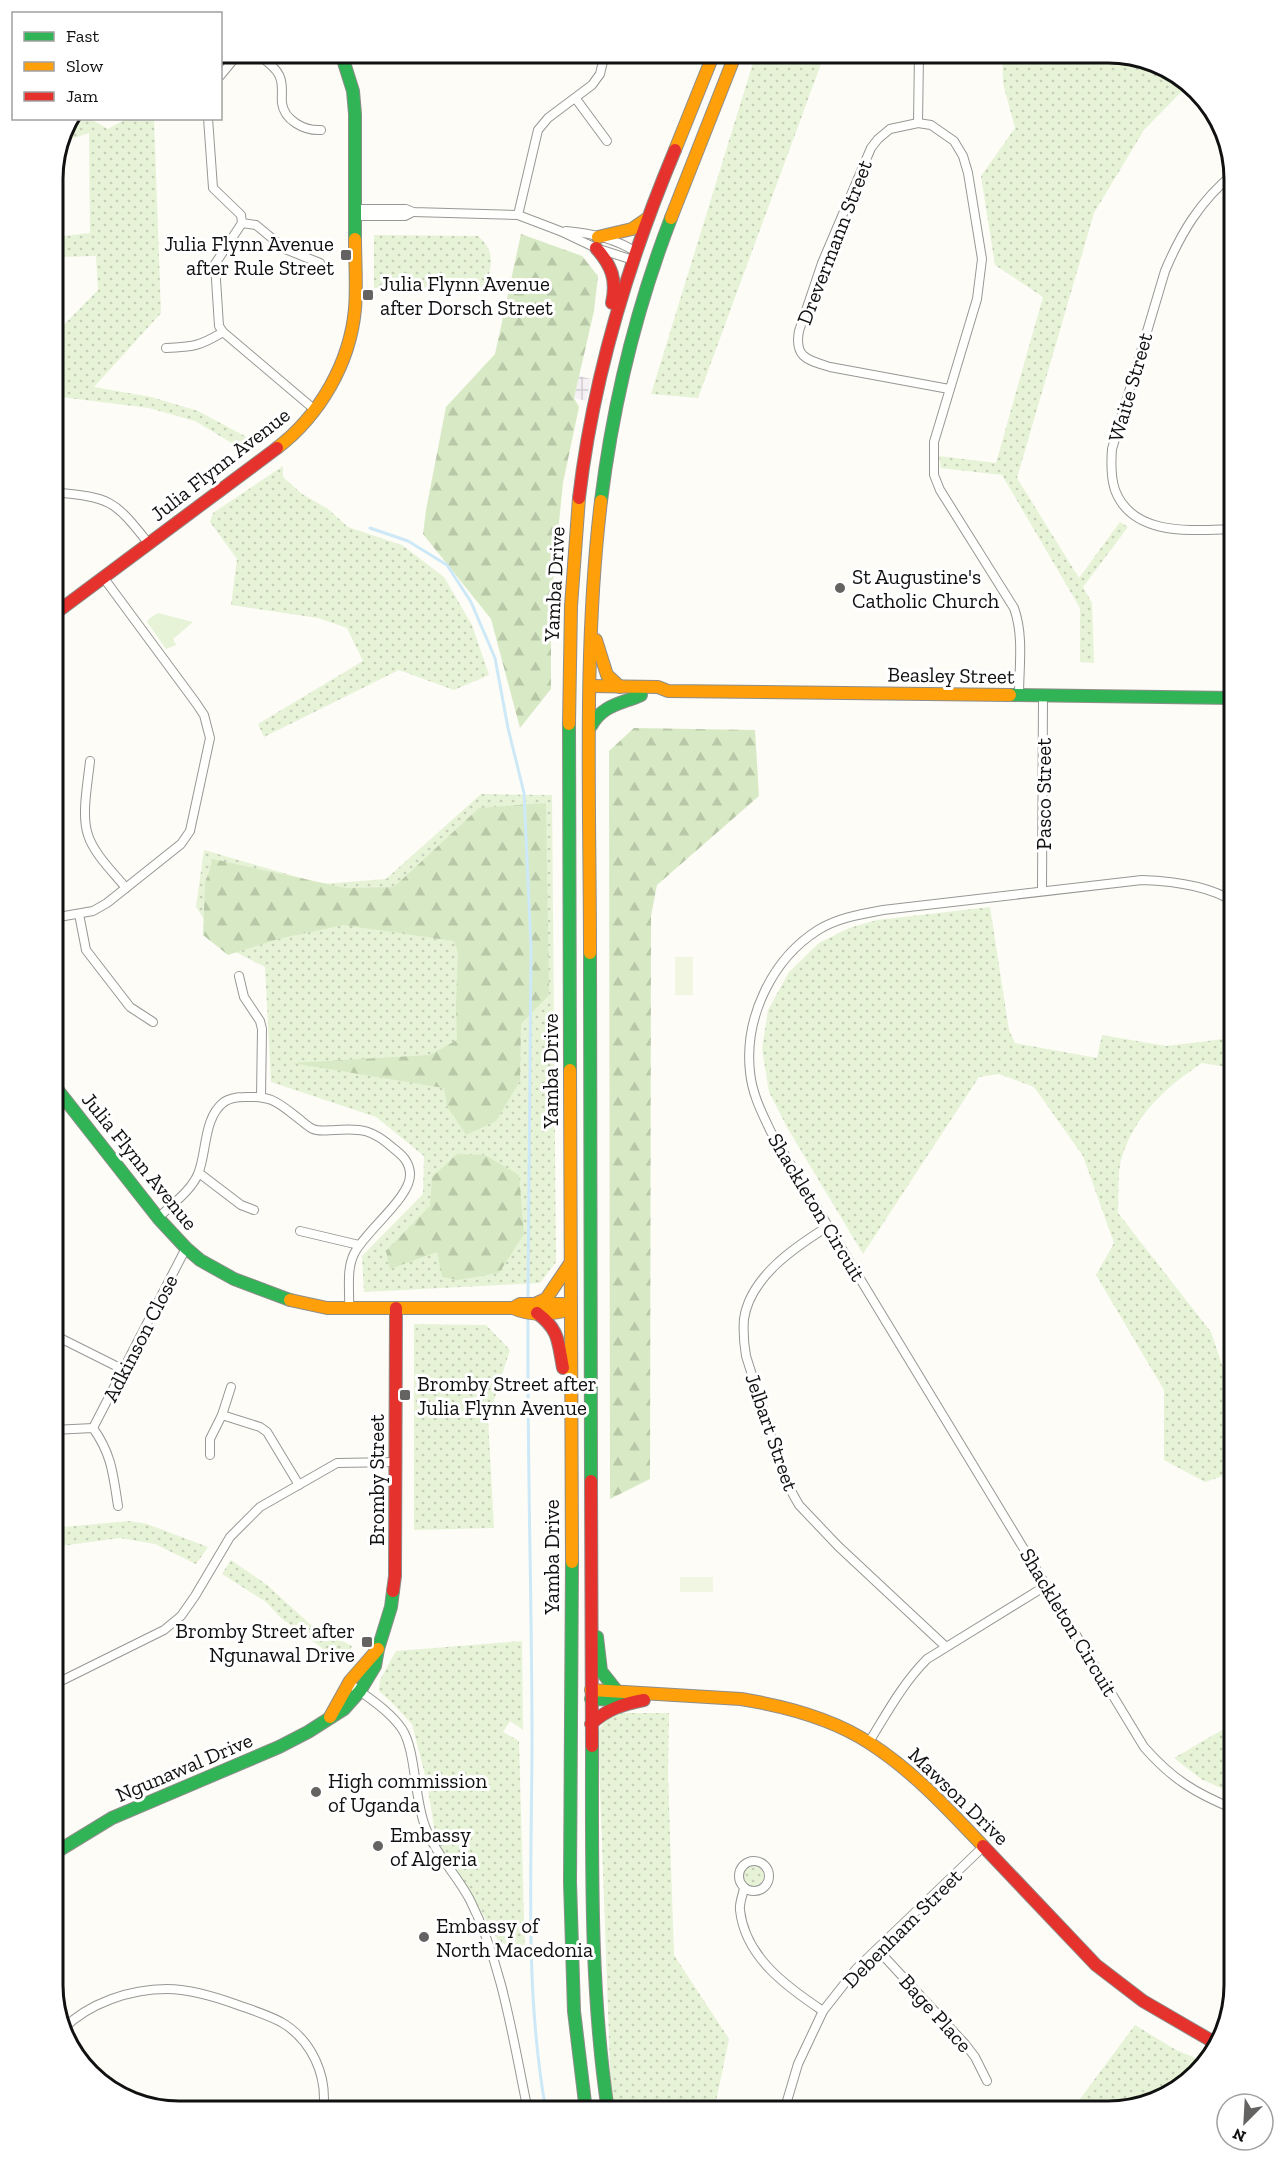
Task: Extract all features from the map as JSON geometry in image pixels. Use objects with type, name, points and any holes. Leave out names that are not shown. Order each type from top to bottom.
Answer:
[{"type":"main road","name":"Julia Flynn Avenue","points":[[63,607],[296,433],[330,389],[343,363],[355,309],[355,106],[346,63]]},
{"type":"main road","name":"Yamba Drive","points":[[585,2101],[574,2011],[571,1943],[569,690],[572,578],[577,519],[594,402],[611,328],[648,218],[710,63]]},
{"type":"main road","name":"Yamba Drive","points":[[607,2101],[599,2049],[592,1942],[591,619],[596,540],[606,460],[634,330],[654,262],[732,63]]},
{"type":"main road","points":[[611,328],[615,277],[597,242],[632,229],[648,218]]},
{"type":"main road","points":[[634,256],[654,262]]},
{"type":"main road","points":[[591,619],[598,653],[606,675],[620,687]]},
{"type":"main road","name":"Beasley Street","points":[[590,690],[658,687],[668,691],[1224,698]]},
{"type":"main road","points":[[569,690],[590,690]]},
{"type":"main road","name":"Beasley Street","points":[[590,690],[657,696],[668,691]]},
{"type":"main road","points":[[590,726],[600,711],[607,706],[641,695]]},
{"type":"main road","name":"Julia Flynn Avenue","points":[[63,1097],[159,1218],[186,1248],[214,1268],[271,1295],[299,1304],[327,1308],[513,1308],[520,1304],[559,1313],[571,1307]]},
{"type":"main road","points":[[590,1234],[584,1264],[583,1294],[571,1307],[583,1315],[591,1328]]},
{"type":"main road","points":[[570,1264],[553,1290],[537,1308],[556,1334],[561,1346],[562,1365],[570,1386]]},
{"type":"main road","name":"Bromby Street","points":[[355,1687],[379,1647],[391,1607],[395,1576],[396,1308]]},
{"type":"main road","points":[[591,1622],[598,1640],[601,1671],[616,1690]]},
{"type":"main road","name":"Ngunawal Drive","points":[[63,1847],[112,1818],[279,1748],[344,1709],[355,1687]]},
{"type":"main road","name":"Mawson Drive","points":[[591,1694],[616,1690],[673,1696],[741,1699],[765,1703],[828,1722],[869,1742],[897,1762],[937,1797],[1096,1965],[1143,2001],[1210,2040]]},
{"type":"main road","points":[[572,1695],[591,1694]]},
{"type":"main road","name":"Mawson Drive","points":[[591,1694],[644,1700],[660,1700],[673,1696]]},
{"type":"main road","points":[[591,1724],[606,1710],[617,1705],[644,1700]]},
{"type":"main road","name":"Mawson Drive","points":[[1168,2016],[1213,2034]]},
{"type":"street","points":[[267,63],[280,75],[282,105],[288,117],[300,126],[321,130]]},
{"type":"street","points":[[514,215],[538,130],[548,118],[592,85],[600,74],[603,63]]},
{"type":"street","points":[[919,63],[918,123],[943,132],[954,141],[963,156],[968,173],[982,260],[977,299],[934,442],[934,475],[940,490],[1014,608],[1021,638],[1019,696]]},
{"type":"street","points":[[576,99],[607,141]]},
{"type":"street","points":[[208,120],[213,188],[241,215],[242,223],[239,231],[215,264],[218,319],[223,332],[315,410]]},
{"type":"street","name":"Drevermann Street","points":[[918,123],[890,129],[871,148],[822,263],[799,331],[798,351],[803,356],[830,367],[949,389]]},
{"type":"street","name":"Waite Street","points":[[1224,182],[1207,198],[1190,219],[1168,263],[1112,449],[1111,469],[1115,490],[1124,505],[1137,516],[1154,525],[1172,530],[1224,529]]},
{"type":"street","points":[[356,213],[405,216],[413,212],[514,215],[560,231],[586,233],[597,242],[628,247],[634,256]]},
{"type":"street","points":[[242,223],[256,225],[285,249],[320,263]]},
{"type":"street","points":[[166,348],[202,345],[223,332]]},
{"type":"street","points":[[63,493],[92,496],[113,504],[124,512],[149,544]]},
{"type":"street","points":[[63,917],[93,911],[181,844],[190,831],[210,738],[204,715],[103,577]]},
{"type":"street","name":"Pasco Street","points":[[1042,891],[1043,696]]},
{"type":"street","points":[[90,761],[85,820],[87,832],[90,842],[126,888]]},
{"type":"street","name":"Shackleton Circuit","points":[[1224,898],[1201,888],[1173,881],[1142,879],[883,910],[850,917],[818,930],[793,950],[770,981],[756,1010],[750,1041],[750,1072],[756,1100],[771,1132],[1144,1747],[1163,1768],[1185,1785],[1224,1804]]},
{"type":"street","points":[[79,915],[86,950],[130,1007],[153,1022]]},
{"type":"street","points":[[239,976],[244,997],[260,1021],[262,1029],[261,1097]]},
{"type":"street","points":[[159,1218],[194,1183],[199,1173],[216,1110],[224,1102],[234,1097],[273,1099],[313,1129],[367,1130],[380,1136],[406,1159],[410,1175],[406,1191],[359,1245],[353,1256],[350,1267],[350,1308]]},
{"type":"street","points":[[199,1173],[241,1205],[254,1210]]},
{"type":"street","name":"Jelbart Street","points":[[827,1227],[800,1244],[777,1264],[760,1284],[750,1300],[744,1317],[743,1337],[746,1356],[786,1482],[800,1505],[838,1546],[945,1646]]},
{"type":"street","points":[[300,1231],[359,1245]]},
{"type":"street","name":"Adkinson Close","points":[[93,1428],[186,1248]]},
{"type":"street","points":[[63,1340],[124,1370]]},
{"type":"street","points":[[210,1455],[210,1439],[222,1415],[231,1387]]},
{"type":"street","points":[[222,1415],[260,1427],[267,1432],[299,1485]]},
{"type":"street","name":"Adkinson Close","points":[[63,1430],[93,1428]]},
{"type":"street","name":"Adkinson Close","points":[[93,1428],[105,1444],[118,1506]]},
{"type":"street","points":[[63,1678],[164,1630],[181,1616],[230,1537],[260,1507],[337,1463],[396,1462]]},
{"type":"street","points":[[869,1742],[892,1703],[915,1671],[927,1659],[1047,1585]]},
{"type":"street","points":[[355,1687],[392,1717],[402,1729],[409,1745],[416,1794],[425,1827],[469,1899],[498,1970],[526,2101]]},
{"type":"street","name":"Debenham Street","points":[[786,2101],[798,2064],[823,2011],[856,1969],[984,1846]]},
{"type":"street","points":[[744,1888],[739,1909],[744,1928],[754,1950],[791,1990],[823,2011]]},
{"type":"street","name":"Bage Place","points":[[878,1950],[965,2044],[975,2057],[987,2081]]},
{"type":"street","points":[[69,2023],[99,2004],[133,1993],[167,1989],[214,1997],[281,2022],[297,2034],[318,2062],[324,2101]]},
{"type":"shaded area","points":[[579,376],[591,379],[586,401],[574,398]]},
{"type":"green space","points":[[753,63],[821,63],[698,398],[651,394]]},
{"type":"green space","points":[[1002,63],[1115,63],[1145,69],[1159,75],[1182,91],[1144,130],[1094,213],[1017,478],[1079,578],[1120,522],[1128,527],[1083,587],[1092,603],[1094,663],[1080,662],[1080,608],[1002,475],[941,468],[939,456],[996,463],[1043,297],[995,265],[981,176],[1015,128],[1003,83]]},
{"type":"green space","points":[[80,120],[92,120],[108,129],[124,120],[154,120],[161,313],[94,387],[151,397],[198,411],[258,443],[245,451],[195,421],[149,408],[63,397],[63,326],[98,290],[96,256],[63,257],[63,236],[90,233],[89,133],[70,139]]},
{"type":"green space","points":[[521,234],[582,256],[598,276],[594,311],[574,398],[579,407],[563,483],[551,601],[551,689],[520,728],[491,619],[423,534],[446,407],[495,354]]},
{"type":"green space","points":[[374,235],[478,236],[488,248],[491,260],[485,287],[374,288]]},
{"type":"green space","points":[[283,466],[283,477],[302,494],[328,509],[348,527],[402,545],[444,577],[472,625],[489,675],[454,690],[399,670],[264,737],[258,724],[363,661],[347,628],[318,618],[231,605],[237,559],[210,522],[213,513]]},
{"type":"green space","points":[[158,613],[193,622],[173,639],[176,645],[166,649],[147,622]]},
{"type":"green space","points":[[634,728],[755,730],[759,796],[657,885],[651,916],[650,1479],[610,1499],[609,751]]},
{"type":"green space","points":[[481,794],[552,795],[556,1262],[540,1283],[364,1292],[362,1256],[423,1194],[424,1156],[376,1117],[271,1082],[265,967],[220,944],[196,907],[204,850],[322,884],[386,879]]},
{"type":"green space","points":[[546,803],[549,995],[521,1024],[520,1081],[496,1121],[466,1135],[447,1106],[444,1088],[292,1063],[430,1055],[457,1040],[458,952],[454,941],[343,925],[278,939],[228,955],[203,935],[205,884],[213,859],[346,888],[394,887],[479,808]]},
{"type":"green space","points":[[990,907],[1009,1030],[1015,1043],[1097,1058],[1102,1035],[1166,1046],[1224,1039],[1224,1066],[1202,1063],[1164,1092],[1135,1128],[1120,1163],[1118,1213],[1211,1332],[1224,1371],[1224,1475],[1205,1482],[1164,1460],[1164,1390],[1096,1275],[1114,1243],[1083,1156],[1034,1087],[999,1074],[979,1077],[863,1254],[788,1129],[769,1092],[762,1049],[768,1010],[789,972],[819,943],[849,928],[877,920]]},
{"type":"green space","points":[[675,957],[693,957],[693,995],[675,995]]},
{"type":"green space","points":[[457,1154],[485,1155],[519,1175],[524,1234],[499,1273],[458,1280],[442,1277],[437,1252],[390,1269],[386,1251],[430,1206],[432,1177]]},
{"type":"green space","points":[[414,1324],[486,1325],[510,1350],[488,1419],[494,1528],[414,1530]]},
{"type":"green space","points":[[129,1521],[147,1524],[208,1547],[196,1564],[155,1544],[120,1538],[63,1546],[63,1527]]},
{"type":"green space","points":[[231,1560],[267,1585],[311,1625],[352,1646],[344,1664],[281,1618],[266,1602],[222,1574]]},
{"type":"green space","points":[[680,1577],[713,1577],[713,1592],[680,1592]]},
{"type":"green space","points":[[522,1641],[523,1730],[510,1721],[503,1732],[519,1741],[525,1954],[498,1941],[469,1890],[436,1840],[427,1783],[412,1724],[379,1691],[380,1680],[396,1651]]},
{"type":"green space","points":[[611,1713],[669,1713],[668,1775],[674,1955],[729,2039],[716,2101],[612,2101],[598,1731]]},
{"type":"green space","points":[[1224,1729],[1224,1789],[1201,1779],[1174,1758]]},
{"type":"green space","points":[[750,1866],[758,1866],[764,1872],[764,1880],[758,1886],[750,1886],[744,1880],[744,1872]]},
{"type":"green space","points":[[1135,2025],[1176,2050],[1197,2059],[1172,2081],[1145,2095],[1123,2100],[1078,2101]]},
{"type":"waterway","points":[[370,528],[408,541],[447,565],[471,602],[495,658],[508,728],[524,793],[531,947],[528,1302]]},
{"type":"waterway","points":[[528,1315],[532,1688],[531,1926],[535,2019],[544,2101]]},
{"type":"traffic: fast","points":[[344,63],[353,91],[355,114],[355,239]]},
{"type":"traffic: fast","points":[[601,501],[612,429],[627,357],[658,252],[671,218]]},
{"type":"traffic: fast","points":[[591,726],[606,709],[641,695]]},
{"type":"traffic: fast","points":[[1010,695],[1224,698]]},
{"type":"traffic: fast","points":[[569,724],[570,1070]]},
{"type":"traffic: fast","points":[[590,953],[591,1481]]},
{"type":"traffic: fast","points":[[63,1097],[159,1219],[186,1248],[200,1260],[234,1279],[290,1300]]},
{"type":"traffic: fast","points":[[572,1562],[570,1882],[574,2011],[585,2101]]},
{"type":"traffic: fast","points":[[63,1848],[112,1818],[279,1747],[344,1709],[360,1691],[375,1666],[393,1591]]},
{"type":"traffic: fast","points":[[597,1637],[601,1671],[616,1690]]},
{"type":"traffic: fast","points":[[591,1699],[635,1700]]},
{"type":"traffic: fast","points":[[592,1746],[595,1975],[607,2101]]},
{"type":"traffic: slow","points":[[675,150],[710,63]]},
{"type":"traffic: slow","points":[[671,218],[732,63]]},
{"type":"traffic: slow","points":[[598,237],[632,229],[648,218]]},
{"type":"traffic: slow","points":[[277,448],[307,420],[319,404],[347,349],[355,309],[355,239]]},
{"type":"traffic: slow","points":[[569,724],[571,606],[579,498]]},
{"type":"traffic: slow","points":[[590,953],[590,670],[595,557],[601,501]]},
{"type":"traffic: slow","points":[[596,640],[607,675],[620,687]]},
{"type":"traffic: slow","points":[[590,686],[658,687],[668,691],[1010,695]]},
{"type":"traffic: slow","points":[[570,1070],[572,1562]]},
{"type":"traffic: slow","points":[[537,1303],[546,1299],[569,1265]]},
{"type":"traffic: slow","points":[[290,1300],[327,1308],[513,1308],[542,1314],[570,1309]]},
{"type":"traffic: slow","points":[[513,1308],[520,1304],[570,1304]]},
{"type":"traffic: slow","points":[[330,1717],[350,1681],[378,1649]]},
{"type":"traffic: slow","points":[[591,1690],[741,1699],[774,1705],[841,1727],[871,1744],[902,1767],[957,1818],[983,1846]]},
{"type":"traffic: jam","points":[[579,498],[593,408],[603,364],[642,235],[675,150]]},
{"type":"traffic: jam","points":[[596,248],[612,274],[614,287],[612,303]]},
{"type":"traffic: jam","points":[[63,608],[277,448]]},
{"type":"traffic: jam","points":[[393,1591],[395,1576],[396,1308]]},
{"type":"traffic: jam","points":[[537,1313],[554,1331],[563,1368]]},
{"type":"traffic: jam","points":[[591,1481],[592,1746]]},
{"type":"traffic: jam","points":[[591,1724],[603,1714],[616,1708],[644,1700]]},
{"type":"traffic: jam","points":[[983,1846],[1096,1965],[1143,2001],[1210,2040]]},
{"type":"place","name":"Julia Flynn Avenue after Rule Street","points":[[346,255]]},
{"type":"place","name":"Julia Flynn Avenue after Dorsch Street","points":[[368,295]]},
{"type":"place","name":"St Augustine's Catholic Church","points":[[840,588]]},
{"type":"place","name":"Bromby Street after Julia Flynn Avenue","points":[[405,1395]]},
{"type":"place","name":"Bromby Street after Ngunawal Drive","points":[[367,1642]]},
{"type":"place","name":"High commission of Uganda","points":[[316,1792]]},
{"type":"place","name":"Embassy of Algeria","points":[[378,1846]]},
{"type":"place","name":"Embassy of North Macedonia","points":[[424,1937]]}]
